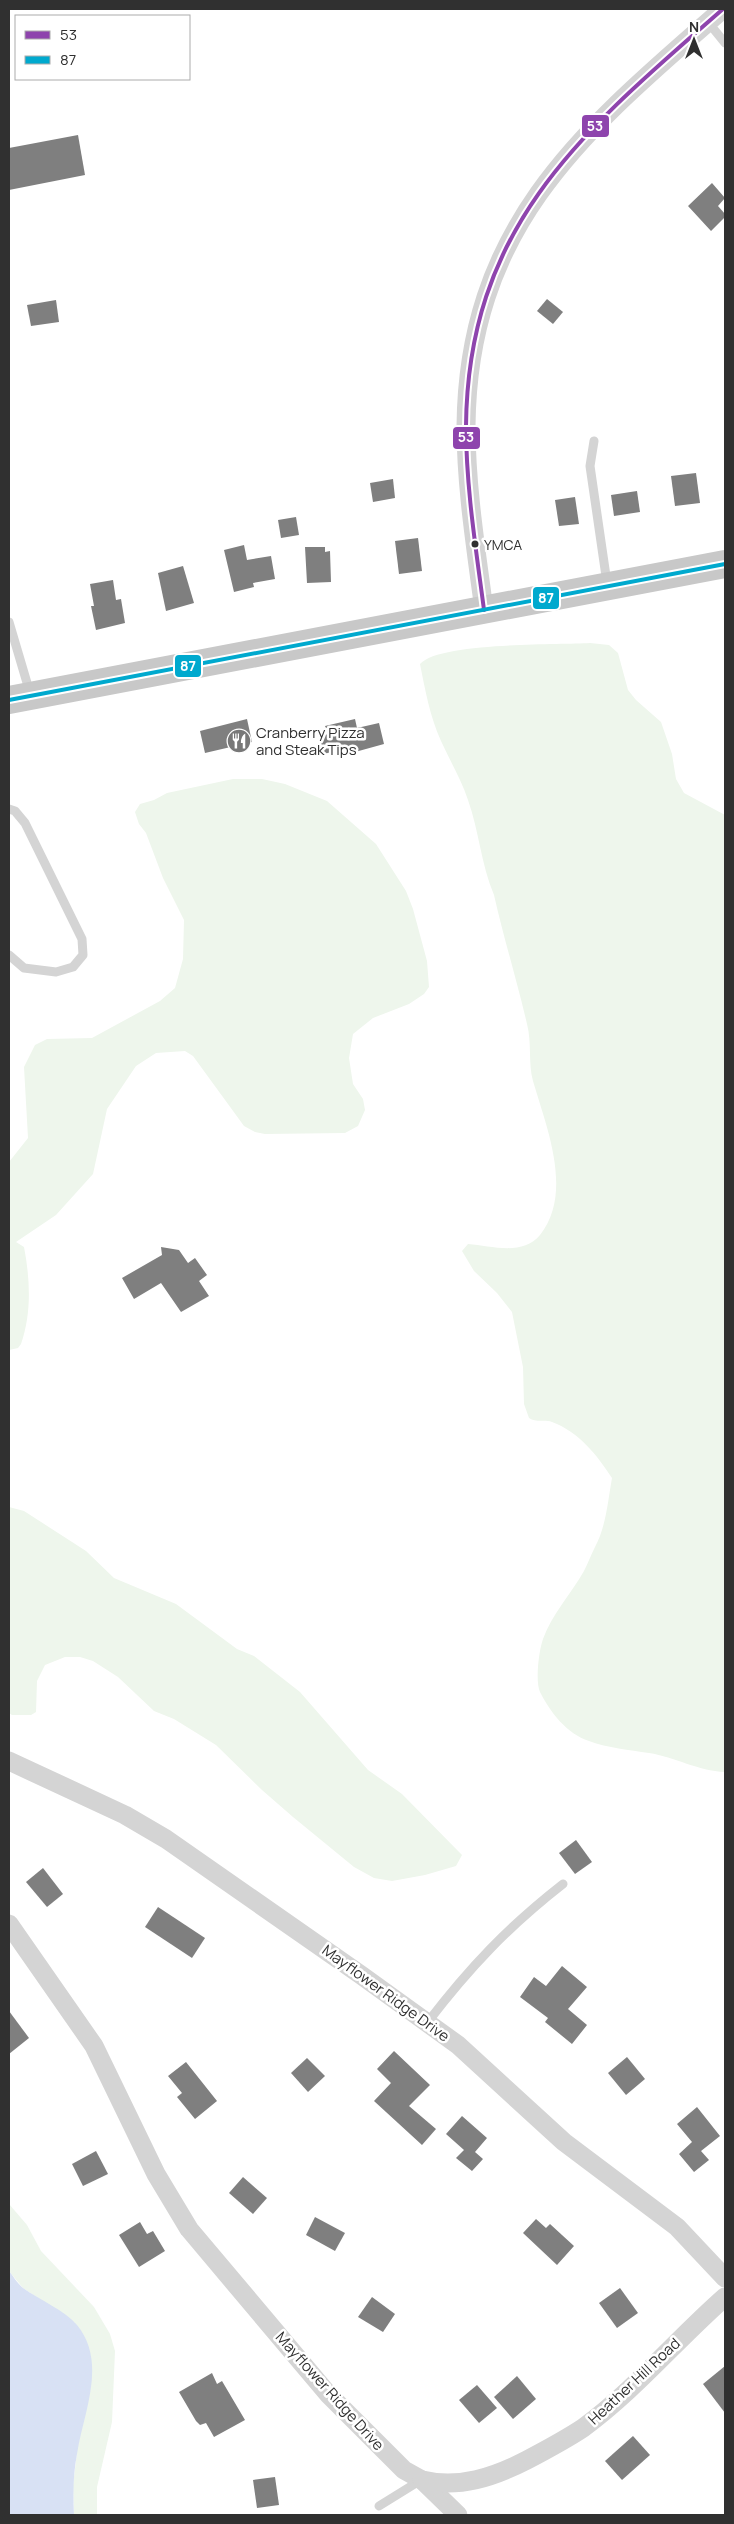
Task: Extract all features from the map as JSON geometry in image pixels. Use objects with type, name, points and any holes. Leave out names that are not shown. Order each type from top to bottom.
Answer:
[{"type":"main road","points":[[20,698],[725,564]]},
{"type":"street","points":[[484,610],[470,505],[466,426],[468,379],[474,342],[492,278],[526,211],[560,164],[607,116],[723,9]]},
{"type":"street","name":"Mayflower Ridge Drive","points":[[9,1762],[126,1815],[166,1839],[427,2023],[477,2061],[564,2142],[677,2227],[725,2278]]},
{"type":"street","name":"Mayflower Ridge Drive","points":[[9,1924],[94,2046],[156,2174],[189,2229],[328,2394],[404,2470],[422,2480],[458,2515]]},
{"type":"street","name":"Heather Hill Road","points":[[422,2480],[449,2484],[485,2478],[517,2465],[564,2440],[613,2404],[725,2297]]},
{"type":"lane","points":[[708,22],[725,43]]},
{"type":"lane","points":[[594,441],[590,466],[608,586]]},
{"type":"lane","points":[[9,622],[20,698]]},
{"type":"lane","points":[[9,809],[15,811],[25,823],[82,939],[82,955],[73,967],[56,972],[24,968],[9,955]]},
{"type":"lane","points":[[427,2023],[488,1949],[516,1921],[563,1884]]},
{"type":"lane","points":[[379,2506],[422,2480]]},
{"type":"shaded area","points":[[590,643],[609,645],[618,653],[628,690],[636,700],[661,722],[672,754],[676,779],[684,793],[725,815],[725,1772],[705,1769],[659,1755],[604,1745],[581,1738],[566,1728],[540,1692],[538,1666],[543,1639],[556,1613],[584,1571],[599,1539],[612,1478],[594,1453],[571,1432],[552,1422],[529,1418],[524,1404],[523,1367],[512,1312],[497,1293],[474,1271],[462,1251],[468,1244],[497,1248],[516,1248],[525,1246],[533,1241],[540,1235],[550,1218],[555,1199],[556,1179],[550,1138],[533,1081],[527,1024],[494,895],[468,800],[434,722],[420,664],[431,657],[473,648]]},
{"type":"shaded area","points":[[233,779],[262,779],[285,784],[327,801],[376,844],[406,891],[413,909],[427,961],[429,987],[424,994],[409,1004],[373,1018],[353,1034],[349,1058],[353,1084],[363,1099],[365,1110],[358,1126],[345,1133],[265,1134],[255,1132],[244,1126],[193,1056],[185,1051],[156,1053],[136,1066],[107,1109],[93,1174],[56,1215],[16,1242],[24,1247],[28,1271],[29,1296],[25,1332],[21,1344],[18,1348],[9,1350],[9,1162],[28,1138],[24,1067],[35,1045],[47,1039],[92,1038],[160,1001],[175,988],[183,959],[184,920],[163,878],[146,833],[139,824],[135,812],[140,804],[154,800],[167,793]]},
{"type":"shaded area","points":[[9,1507],[24,1511],[86,1551],[114,1578],[176,1604],[237,1649],[254,1656],[300,1692],[368,1770],[402,1794],[462,1855],[456,1866],[425,1875],[392,1881],[374,1878],[354,1867],[262,1790],[216,1745],[174,1719],[154,1711],[118,1677],[93,1661],[80,1657],[65,1657],[45,1665],[37,1681],[36,1712],[31,1715],[12,1715],[9,1713]]},
{"type":"shaded area","points":[[9,2204],[27,2225],[41,2251],[94,2307],[110,2334],[115,2351],[112,2422],[97,2487],[97,2515],[74,2515],[73,2485],[77,2452],[75,2323],[23,2288],[9,2271]]},
{"type":"water","points":[[9,2271],[23,2288],[59,2310],[77,2325],[86,2340],[91,2355],[91,2388],[75,2469],[74,2515],[9,2515]]},
{"type":"building","points":[[78,135],[85,175],[9,190],[9,148]]},
{"type":"building","points":[[712,183],[725,198],[718,206],[725,214],[725,217],[711,231],[688,206]]},
{"type":"building","points":[[547,299],[563,312],[553,324],[537,311]]},
{"type":"building","points":[[56,300],[59,322],[31,326],[27,305]]},
{"type":"building","points":[[696,473],[700,503],[675,506],[671,476]]},
{"type":"building","points":[[393,479],[395,498],[373,502],[370,483]]},
{"type":"building","points":[[637,491],[640,512],[614,516],[611,495]]},
{"type":"building","points":[[575,497],[579,524],[559,526],[555,500]]},
{"type":"building","points":[[296,517],[299,535],[281,538],[278,520]]},
{"type":"building","points":[[418,538],[422,571],[399,574],[395,541]]},
{"type":"building","points":[[244,545],[247,560],[271,556],[275,579],[253,583],[254,587],[234,592],[224,550]]},
{"type":"building","points":[[305,547],[325,547],[325,552],[330,551],[331,582],[307,583]]},
{"type":"building","points":[[183,566],[194,603],[166,611],[158,573]]},
{"type":"building","points":[[113,580],[116,600],[121,599],[125,623],[96,630],[91,606],[94,606],[90,584]]},
{"type":"building","points":[[247,719],[252,742],[205,753],[200,731]]},
{"type":"building","points":[[355,719],[357,728],[379,723],[384,744],[337,757],[335,751],[324,754],[319,737],[328,734],[325,726]]},
{"type":"building","points":[[161,1247],[179,1250],[188,1263],[195,1258],[207,1275],[199,1281],[209,1296],[181,1312],[161,1283],[134,1299],[122,1278],[162,1255]]},
{"type":"building","points":[[576,1840],[592,1862],[575,1874],[559,1853]]},
{"type":"building","points":[[43,1868],[63,1894],[47,1907],[26,1882]]},
{"type":"building","points":[[158,1907],[205,1938],[192,1958],[145,1927]]},
{"type":"building","points":[[562,1966],[587,1987],[568,2009],[587,2025],[572,2044],[545,2022],[548,2018],[520,1997],[534,1977],[546,1986]]},
{"type":"building","points":[[9,2011],[29,2038],[9,2054]]},
{"type":"building","points":[[394,2051],[430,2085],[409,2106],[436,2129],[422,2145],[374,2101],[391,2083],[377,2069]]},
{"type":"building","points":[[627,2057],[645,2079],[626,2095],[608,2073]]},
{"type":"building","points":[[307,2058],[325,2076],[308,2092],[291,2073]]},
{"type":"building","points":[[186,2062],[217,2101],[195,2119],[177,2097],[182,2093],[168,2076]]},
{"type":"building","points":[[697,2107],[720,2136],[701,2151],[709,2160],[694,2172],[679,2154],[692,2142],[677,2124]]},
{"type":"building","points":[[462,2116],[487,2138],[475,2152],[483,2159],[472,2171],[456,2158],[464,2150],[446,2134]]},
{"type":"building","points":[[96,2151],[108,2174],[83,2186],[72,2164]]},
{"type":"building","points":[[243,2177],[267,2198],[253,2214],[229,2193]]},
{"type":"building","points":[[315,2217],[345,2233],[335,2251],[306,2235]]},
{"type":"building","points":[[536,2219],[546,2228],[550,2224],[574,2246],[557,2265],[523,2233]]},
{"type":"building","points":[[140,2222],[147,2234],[153,2231],[165,2251],[139,2267],[119,2235]]},
{"type":"building","points":[[620,2288],[638,2313],[617,2328],[599,2303]]},
{"type":"building","points":[[372,2297],[395,2314],[383,2332],[358,2317]]},
{"type":"building","points":[[725,2366],[725,2413],[703,2384]]},
{"type":"building","points":[[212,2373],[217,2384],[222,2381],[245,2420],[214,2437],[206,2423],[200,2425],[196,2421],[179,2392]]},
{"type":"building","points":[[517,2376],[536,2399],[513,2419],[494,2397]]},
{"type":"building","points":[[477,2385],[497,2408],[479,2423],[459,2400]]},
{"type":"building","points":[[633,2436],[650,2455],[622,2480],[605,2461]]},
{"type":"building","points":[[275,2477],[279,2505],[257,2508],[253,2480]]},
{"type":"transit line","name":"53","points":[[484,610],[470,495],[466,426],[472,355],[487,293],[511,238],[543,188],[581,142],[624,97],[723,9]]},
{"type":"transit line","name":"87","points":[[9,700],[725,564]]},
{"type":"place","name":"YMCA","points":[[475,544]]},
{"type":"place","name":"Cranberry Pizza and Steak Tips","points":[[239,741]]}]
